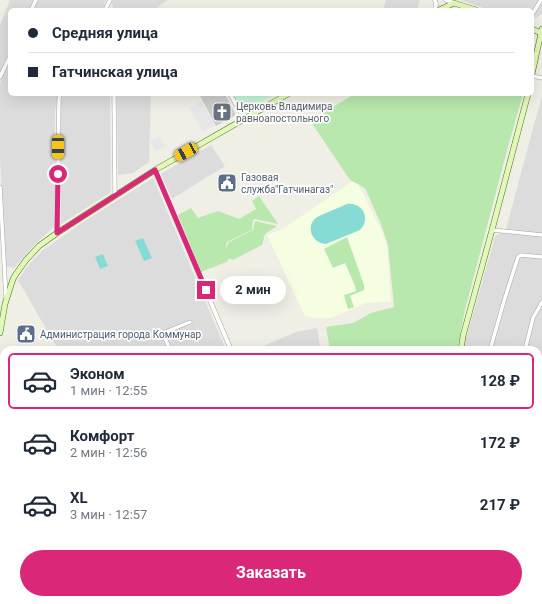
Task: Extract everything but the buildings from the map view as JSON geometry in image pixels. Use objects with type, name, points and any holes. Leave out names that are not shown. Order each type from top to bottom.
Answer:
[{"type":"main road","points":[[443,8],[454,3],[470,8]]},
{"type":"main road","points":[[534,65],[541,31]]},
{"type":"main road","points":[[0,333],[6,301],[13,279],[26,260],[39,246],[155,170],[284,96]]},
{"type":"main road","points":[[462,346],[527,96]]},
{"type":"street","points":[[108,6],[110,0]]},
{"type":"street","points":[[446,0],[454,3]]},
{"type":"street","points":[[534,10],[541,0]]},
{"type":"street","points":[[0,78],[8,60]]},
{"type":"street","points":[[57,233],[60,96]]},
{"type":"street","points":[[114,96],[115,196]]},
{"type":"street","points":[[231,96],[244,118]]},
{"type":"street","points":[[155,170],[229,346]]},
{"type":"street","points":[[0,187],[6,301]]},
{"type":"street","points":[[492,230],[542,235]]},
{"type":"street","points":[[491,346],[518,257],[522,255],[542,257]]},
{"type":"street","points":[[526,346],[533,318],[542,302]]},
{"type":"street","points":[[169,346],[164,332],[190,322]]},
{"type":"shaded area","points":[[10,0],[33,0],[30,8],[8,8],[8,54],[0,72],[0,25]]},
{"type":"shaded area","points":[[38,0],[106,0],[103,8],[35,8]]},
{"type":"shaded area","points":[[112,0],[168,0],[158,8],[113,8]]},
{"type":"shaded area","points":[[386,0],[420,0],[418,8],[384,8]]},
{"type":"shaded area","points":[[461,0],[542,0],[542,14],[534,19],[534,8],[483,8]]},
{"type":"shaded area","points":[[8,64],[8,96],[58,96],[55,110],[55,226],[34,245],[14,268],[6,266],[0,158],[1,80]]},
{"type":"shaded area","points":[[542,95],[542,346],[465,346],[466,339],[495,237],[506,229]]},
{"type":"shaded area","points":[[62,96],[110,96],[111,192],[61,224],[61,101]]},
{"type":"shaded area","points":[[117,96],[151,96],[149,162],[133,173],[118,175]]},
{"type":"shaded area","points":[[200,96],[226,96],[236,115],[216,126]]},
{"type":"shaded area","points":[[235,96],[271,96],[244,111]]},
{"type":"shaded area","points":[[201,101],[215,125],[203,132],[189,108]]},
{"type":"shaded area","points":[[159,136],[165,147],[156,152],[150,141]]},
{"type":"shaded area","points":[[211,145],[225,166],[172,199],[161,174]]},
{"type":"shaded area","points":[[153,178],[224,346],[56,346],[18,280],[30,263],[43,250],[85,221]]},
{"type":"shaded area","points":[[356,179],[382,232],[387,247],[391,302],[366,303],[331,318],[305,316],[267,235],[284,228]]},
{"type":"shaded area","points":[[347,204],[353,204],[361,208],[364,212],[365,221],[360,230],[326,244],[316,240],[311,233],[314,219]]},
{"type":"shaded area","points":[[143,238],[152,258],[144,261],[135,241]]},
{"type":"shaded area","points":[[103,254],[108,266],[100,269],[95,257]]},
{"type":"shaded area","points":[[317,328],[320,346],[263,346],[296,332]]},
{"type":"green space","points":[[352,96],[522,96],[465,310],[458,346],[329,346],[326,327],[353,323],[371,313],[394,307],[388,245],[381,224],[365,188],[350,180],[311,122]]},
{"type":"green space","points":[[259,196],[278,224],[255,219],[253,220],[252,230],[227,242],[225,250],[229,242],[253,230],[255,221],[277,226],[265,234],[262,245],[233,260],[228,258],[229,259],[226,262],[201,272],[178,215],[191,208],[198,218],[218,211],[239,219],[256,209],[252,201]]},
{"type":"green space","points":[[347,237],[364,285],[364,290],[350,296],[354,307],[348,309],[344,295],[356,291],[355,286],[345,263],[333,268],[324,249]]},
{"type":"place","name":"Церковь Владимира равноапостольного","points":[[222,112]]},
{"type":"place","name":"Газовая служба\"Гатчинагаз\"","points":[[227,183]]},
{"type":"place","name":"Администрация города Коммунар","points":[[26,334]]},
{"type":"route","points":[[58,174],[57,233],[155,170],[206,290]]}]
